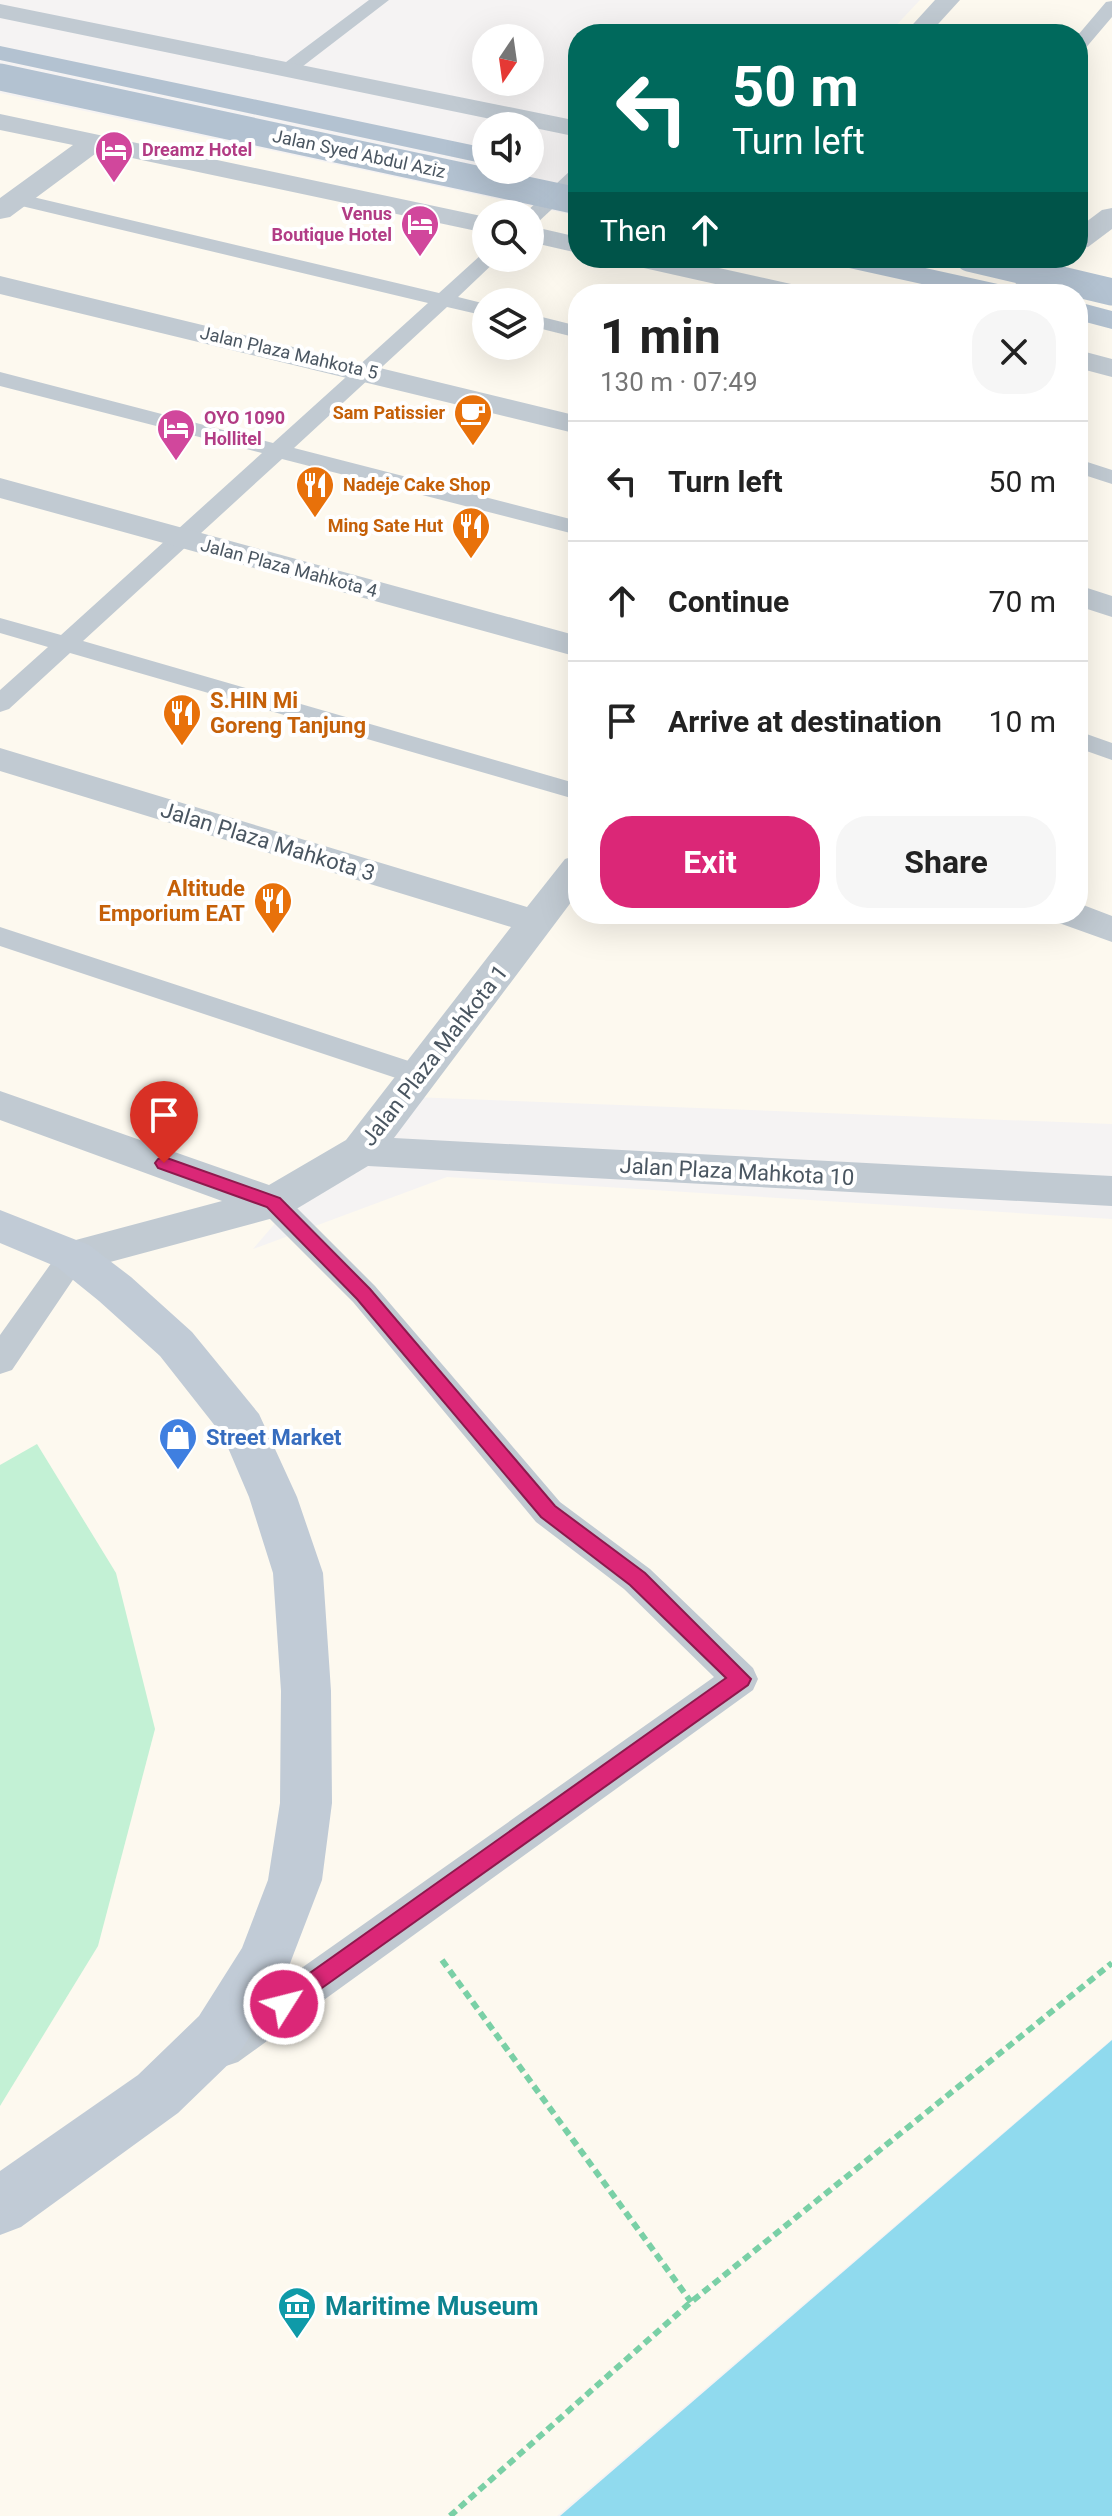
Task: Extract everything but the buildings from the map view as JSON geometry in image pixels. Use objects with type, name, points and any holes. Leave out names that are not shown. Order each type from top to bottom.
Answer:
[{"type":"main road","name":"Jalan Syed Abdul Aziz","points":[[0,53],[472,153]]},
{"type":"main road","name":"Jalan Syed Abdul Aziz","points":[[0,77],[568,199]]},
{"type":"main road","points":[[544,168],[568,172]]},
{"type":"main road","points":[[887,268],[960,284]]},
{"type":"main road","points":[[1011,268],[1078,284]]},
{"type":"main road","points":[[1088,286],[1112,292]]},
{"type":"main road","points":[[1088,314],[1112,320]]},
{"type":"main road","points":[[0,1226],[73,1256],[115,1289],[176,1344],[242,1427],[273,1497],[298,1573],[306,1691],[306,1803],[295,1880],[264,1961],[219,2035],[158,2094],[0,2206]]},
{"type":"street","points":[[925,24],[948,0]]},
{"type":"street","points":[[0,11],[568,127]]},
{"type":"street","points":[[0,122],[472,222]]},
{"type":"street","points":[[8,205],[96,141]]},
{"type":"street","points":[[544,237],[568,243]]},
{"type":"street","points":[[681,268],[754,284]]},
{"type":"street","points":[[1030,284],[1043,268]]},
{"type":"street","name":"Jalan Plaza Mahkota 5","points":[[0,285],[568,422]]},
{"type":"street","points":[[1088,362],[1112,368]]},
{"type":"street","name":"Jalan Plaza Mahkota 4","points":[[0,488],[568,644]]},
{"type":"street","points":[[1088,599],[1112,607]]},
{"type":"street","name":"Jalan Plaza Mahkota 3","points":[[0,759],[536,922]]},
{"type":"street","name":"Jalan Plaza Mahkota 1","points":[[73,1256],[273,1203],[361,1151],[568,880]]},
{"type":"street","points":[[1088,920],[1112,930]]},
{"type":"street","points":[[0,1105],[273,1203]]},
{"type":"street","name":"Jalan Plaza Mahkota 10","points":[[361,1151],[1112,1191]]},
{"type":"lane","points":[[288,69],[380,0]]},
{"type":"lane","points":[[1088,34],[1112,6]]},
{"type":"lane","points":[[544,206],[568,183]]},
{"type":"lane","points":[[8,205],[472,307]]},
{"type":"lane","points":[[0,704],[474,272]]},
{"type":"lane","points":[[544,324],[568,330]]},
{"type":"lane","points":[[0,379],[568,525]]},
{"type":"lane","points":[[1088,469],[1112,477]]},
{"type":"lane","points":[[0,625],[568,789]]},
{"type":"lane","points":[[1088,743],[1112,752]]},
{"type":"lane","points":[[0,936],[419,1075]]},
{"type":"lane","points":[[158,2094],[740,1679],[637,1579],[548,1512],[364,1294],[273,1203]]},
{"type":"lane","points":[[0,1361],[73,1256]]},
{"type":"path","points":[[409,1915],[691,2302]]},
{"type":"path","points":[[450,2516],[691,2302],[1112,1963]]},
{"type":"shaded area","points":[[920,0],[1112,0],[1112,1124],[385,1096],[253,1249],[447,1177],[1112,1219],[1112,2039],[557,2516],[0,2516],[0,93],[503,200],[472,200],[472,272],[544,272],[544,209],[568,214],[568,268],[1088,268],[1088,24],[897,24]]},
{"type":"green space","points":[[37,1444],[116,1573],[155,1729],[98,1946],[0,2106],[0,1465]]},
{"type":"water","points":[[1112,2040],[1112,2516],[560,2516]]},
{"type":"place","name":"Dreamz Hotel","points":[[114,184]]},
{"type":"place","name":"Venus Boutique Hotel","points":[[420,258]]},
{"type":"place","name":"Sam Patissier","points":[[473,447]]},
{"type":"place","name":"OYO 1090 Hollitel","points":[[176,462]]},
{"type":"place","name":"Nadeje Cake Shop","points":[[315,519]]},
{"type":"place","name":"Ming Sate Hut","points":[[471,560]]},
{"type":"place","name":"S.HIN Mi Goreng Tanjung","points":[[182,747]]},
{"type":"place","name":"Altitude Emporium EAT","points":[[273,935]]},
{"type":"place","name":"Street Market","points":[[178,1471]]},
{"type":"place","name":"Maritime Museum","points":[[297,2340]]},
{"type":"route","points":[[164,1163],[273,1203],[364,1294],[548,1512],[637,1579],[740,1679],[284,2004]]}]
